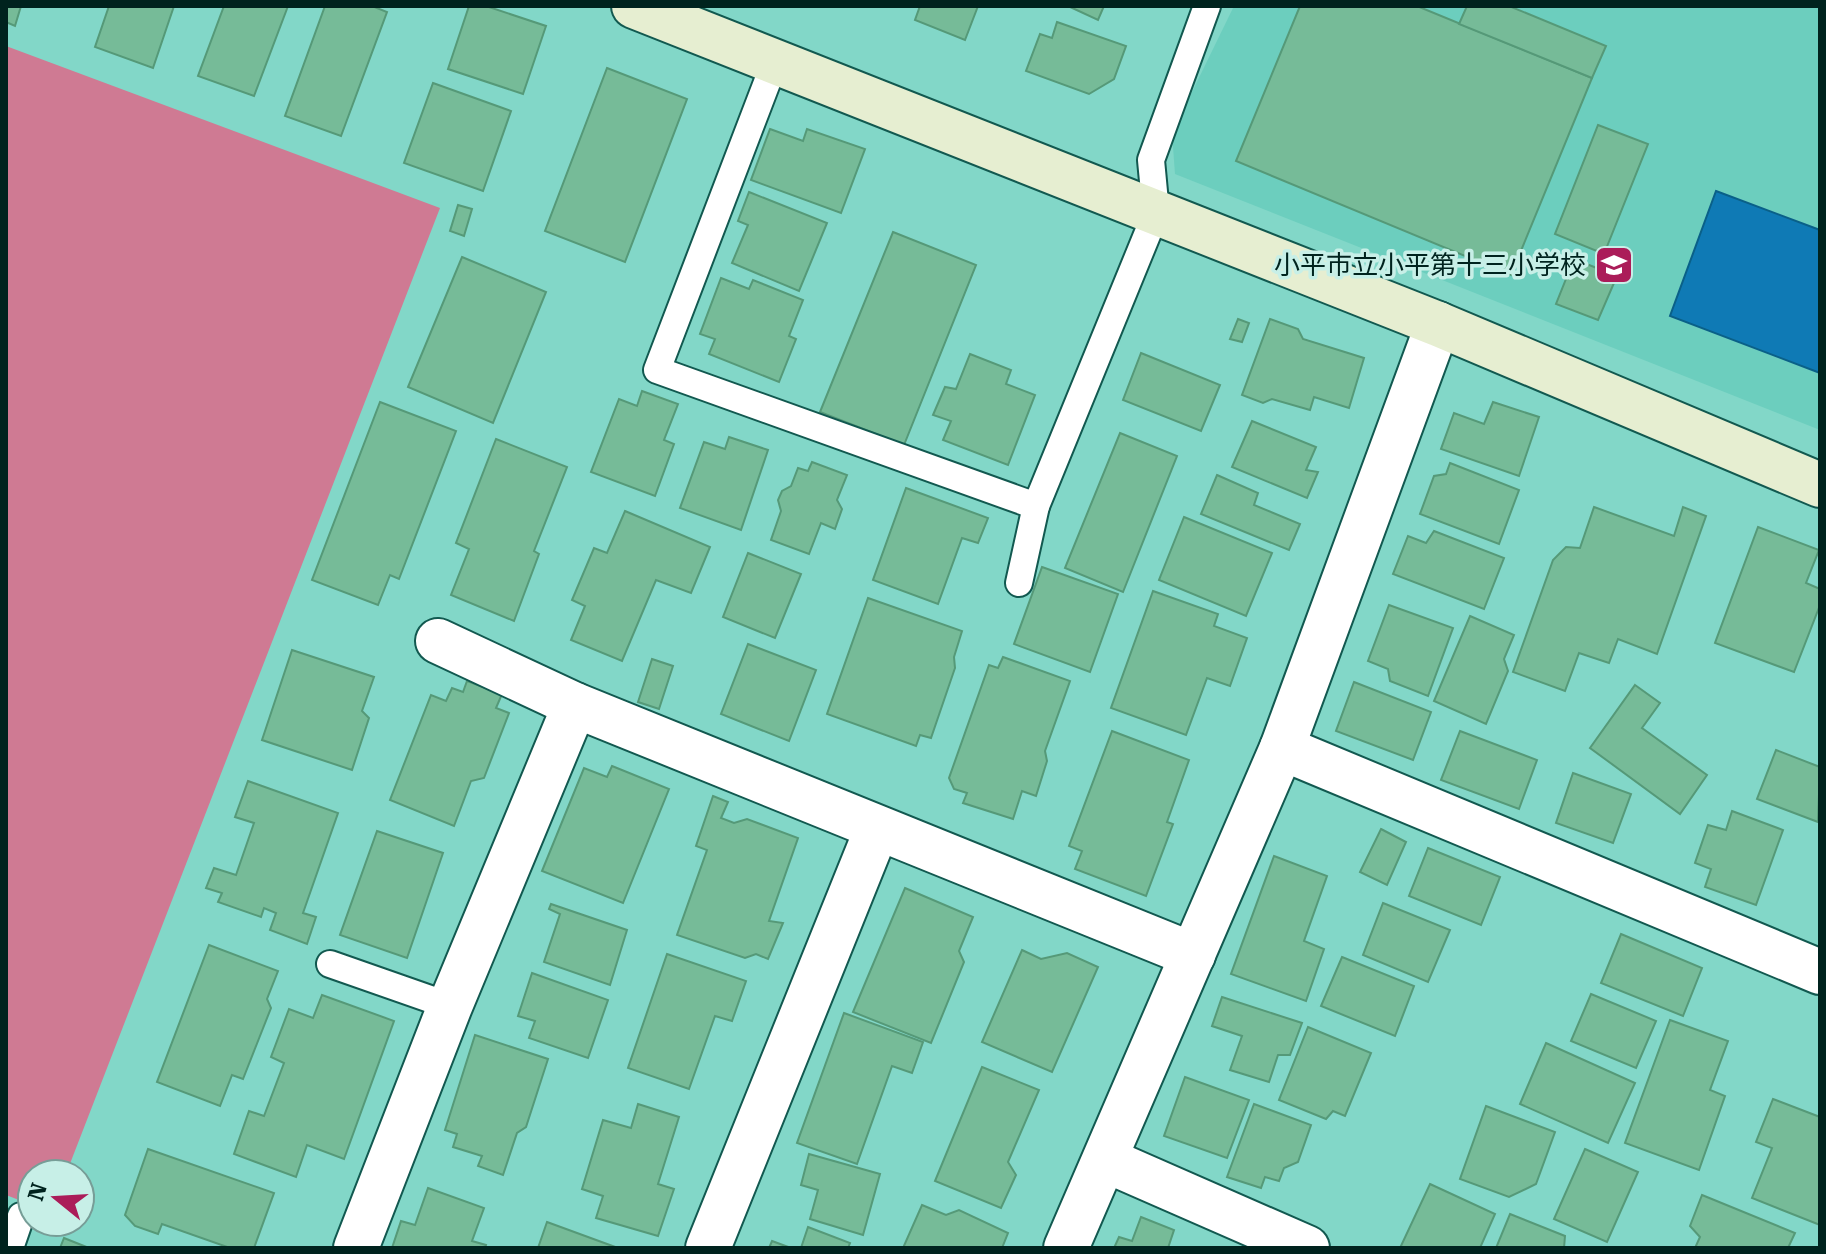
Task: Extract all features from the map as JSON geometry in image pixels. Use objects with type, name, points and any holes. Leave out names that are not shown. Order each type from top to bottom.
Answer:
[{"type":"street","points":[[634,6],[776,59],[1438,324],[1820,485]]},
{"type":"street","points":[[1066,1248],[1282,748],[1438,324]]},
{"type":"street","points":[[438,641],[575,705],[1193,955]]},
{"type":"street","points":[[356,1248],[450,1006],[575,705]]},
{"type":"street","points":[[1282,748],[1820,972]]},
{"type":"street","points":[[708,1248],[877,829]]},
{"type":"street","points":[[1106,1160],[1307,1248]]},
{"type":"lane","points":[[1019,583],[1036,506],[1156,213],[1151,160],[1207,6]]},
{"type":"lane","points":[[776,59],[657,370],[1036,506]]},
{"type":"lane","points":[[330,964],[450,1006]]},
{"type":"shaded area","name":"小平市立小平第十三小学校","points":[[1234,6],[1820,6],[1820,430],[1175,174],[1172,133]]},
{"type":"shaded area","points":[[6,46],[440,208],[72,1158],[16,1158],[16,1199],[6,1195]]},
{"type":"water","points":[[1716,191],[1820,230],[1820,373],[1670,316]]},
{"type":"building","points":[[6,6],[21,6],[15,26],[6,22]]},
{"type":"building","points":[[109,6],[174,6],[153,68],[95,47]]},
{"type":"building","points":[[224,6],[288,6],[254,96],[198,76]]},
{"type":"building","points":[[325,6],[372,6],[387,12],[341,136],[285,116]]},
{"type":"building","points":[[469,6],[486,6],[546,26],[523,94],[448,69]]},
{"type":"building","points":[[920,6],[978,6],[965,40],[915,20]]},
{"type":"building","points":[[1068,6],[1104,6],[1098,20]]},
{"type":"building","points":[[1300,6],[1417,6],[1592,78],[1511,275],[1236,161]]},
{"type":"building","points":[[1467,6],[1509,6],[1606,46],[1592,78],[1459,24]]},
{"type":"building","points":[[1057,22],[1126,46],[1114,79],[1089,94],[1026,71],[1040,34],[1052,38]]},
{"type":"building","points":[[607,68],[687,99],[625,262],[545,231]]},
{"type":"building","points":[[433,83],[511,111],[483,191],[404,163]]},
{"type":"building","points":[[1598,125],[1648,144],[1604,254],[1555,234]]},
{"type":"building","points":[[770,129],[803,141],[807,129],[865,149],[841,213],[751,180]]},
{"type":"building","points":[[749,192],[827,223],[799,291],[732,263],[748,225],[738,221]]},
{"type":"building","points":[[458,205],[472,209],[464,236],[450,231]]},
{"type":"building","points":[[893,232],[976,265],[904,445],[820,412]]},
{"type":"building","points":[[462,257],[546,292],[493,423],[408,387]]},
{"type":"building","points":[[1574,259],[1617,276],[1598,320],[1556,304]]},
{"type":"building","points":[[721,278],[749,289],[753,280],[803,300],[789,336],[796,339],[779,382],[709,354],[715,339],[700,334]]},
{"type":"building","points":[[1238,319],[1249,323],[1242,342],[1230,339]]},
{"type":"building","points":[[1270,319],[1298,329],[1303,339],[1364,358],[1349,408],[1314,397],[1310,410],[1272,399],[1263,403],[1242,395]]},
{"type":"building","points":[[1141,353],[1220,385],[1201,431],[1123,400]]},
{"type":"building","points":[[970,354],[1011,370],[1006,384],[1035,395],[1008,465],[943,440],[951,421],[933,415],[945,387],[956,389]]},
{"type":"building","points":[[642,391],[678,404],[664,440],[674,444],[655,496],[591,472],[619,399],[637,406]]},
{"type":"building","points":[[380,402],[456,431],[399,579],[390,575],[378,605],[312,580]]},
{"type":"building","points":[[1493,402],[1539,417],[1519,476],[1441,449],[1454,413],[1484,424]]},
{"type":"building","points":[[1252,421],[1316,447],[1306,470],[1318,472],[1307,498],[1232,467]]},
{"type":"building","points":[[1120,433],[1177,456],[1123,592],[1065,568]]},
{"type":"building","points":[[729,437],[768,450],[741,530],[680,508],[704,442],[725,449]]},
{"type":"building","points":[[496,439],[567,467],[534,551],[539,554],[514,621],[451,595],[469,549],[456,543]]},
{"type":"building","points":[[812,462],[847,475],[837,500],[842,509],[835,529],[821,523],[809,554],[771,540],[781,511],[778,500],[782,491],[791,486],[798,468],[808,471]]},
{"type":"building","points":[[1450,463],[1519,490],[1499,544],[1420,514],[1434,476],[1446,474]]},
{"type":"building","points":[[1217,475],[1258,493],[1254,505],[1300,524],[1289,550],[1201,514]]},
{"type":"building","points":[[906,488],[988,518],[978,543],[962,538],[938,604],[873,580]]},
{"type":"building","points":[[1594,507],[1674,536],[1683,507],[1706,516],[1657,654],[1618,639],[1609,663],[1579,653],[1565,691],[1513,672],[1553,560],[1566,547],[1580,548]]},
{"type":"building","points":[[625,511],[710,547],[691,593],[656,580],[622,661],[571,640],[585,606],[572,600],[594,548],[607,553]]},
{"type":"building","points":[[1184,517],[1272,553],[1246,616],[1159,580]]},
{"type":"building","points":[[1758,527],[1819,550],[1806,583],[1820,589],[1820,605],[1794,672],[1715,643]]},
{"type":"building","points":[[1434,531],[1504,558],[1484,609],[1393,574],[1408,536],[1426,543]]},
{"type":"building","points":[[748,553],[801,574],[775,638],[723,617]]},
{"type":"building","points":[[1042,567],[1118,594],[1090,672],[1014,644]]},
{"type":"building","points":[[1153,591],[1218,614],[1214,626],[1247,638],[1230,686],[1207,678],[1186,735],[1111,708]]},
{"type":"building","points":[[868,598],[962,631],[954,657],[955,668],[931,738],[920,735],[916,746],[827,714]]},
{"type":"building","points":[[1389,605],[1453,628],[1428,696],[1390,681],[1388,669],[1368,661]]},
{"type":"building","points":[[1470,616],[1514,635],[1504,659],[1508,671],[1486,724],[1434,701]]},
{"type":"building","points":[[748,644],[816,670],[789,741],[721,714]]},
{"type":"building","points":[[292,650],[374,677],[362,711],[369,718],[352,770],[262,740]]},
{"type":"building","points":[[1003,657],[1070,681],[1045,751],[1047,761],[1036,796],[1022,791],[1013,819],[963,803],[967,793],[954,789],[949,778],[989,665],[998,668]]},
{"type":"building","points":[[652,659],[673,666],[659,709],[638,702]]},
{"type":"building","points":[[467,681],[502,694],[496,708],[509,713],[484,778],[471,781],[454,826],[390,800],[431,695],[446,701],[452,688],[463,692]]},
{"type":"building","points":[[1354,682],[1431,712],[1413,760],[1336,731]]},
{"type":"building","points":[[1635,685],[1660,703],[1642,728],[1707,775],[1680,814],[1590,748]]},
{"type":"building","points":[[1112,731],[1189,760],[1167,822],[1173,824],[1146,896],[1075,869],[1082,851],[1069,846]]},
{"type":"building","points":[[1460,731],[1537,760],[1519,809],[1441,780]]},
{"type":"building","points":[[1776,750],[1820,767],[1818,822],[1757,799]]},
{"type":"building","points":[[612,766],[669,789],[623,903],[542,871],[584,768],[607,777]]},
{"type":"building","points":[[1573,773],[1631,794],[1613,843],[1556,823]]},
{"type":"building","points":[[248,781],[338,813],[303,913],[316,917],[307,944],[270,930],[276,913],[264,908],[261,917],[218,902],[222,893],[206,888],[214,868],[236,875],[254,823],[235,817]]},
{"type":"building","points":[[713,796],[728,802],[721,818],[734,823],[747,819],[798,838],[769,921],[783,923],[768,959],[756,954],[745,958],[677,935],[707,850],[696,846]]},
{"type":"building","points":[[1732,811],[1783,830],[1756,905],[1705,887],[1711,869],[1695,863],[1708,825],[1726,830]]},
{"type":"building","points":[[1381,829],[1406,842],[1387,885],[1360,872]]},
{"type":"building","points":[[377,831],[443,853],[407,958],[340,935]]},
{"type":"building","points":[[1428,848],[1500,877],[1481,925],[1409,896]]},
{"type":"building","points":[[1274,856],[1327,876],[1304,941],[1324,949],[1306,1001],[1231,974]]},
{"type":"building","points":[[905,888],[973,917],[959,951],[964,962],[931,1043],[853,1012]]},
{"type":"building","points":[[1383,903],[1450,930],[1428,982],[1363,955]]},
{"type":"building","points":[[551,904],[627,930],[610,985],[544,962],[560,914],[549,909]]},
{"type":"building","points":[[1621,934],[1702,968],[1683,1016],[1601,983]]},
{"type":"building","points":[[209,945],[278,971],[267,999],[271,1008],[243,1079],[232,1075],[220,1106],[157,1082]]},
{"type":"building","points":[[1022,950],[1041,959],[1067,953],[1098,967],[1052,1072],[982,1042]]},
{"type":"building","points":[[667,954],[746,981],[732,1021],[715,1016],[689,1089],[628,1068]]},
{"type":"building","points":[[1342,957],[1414,986],[1395,1036],[1321,1006]]},
{"type":"building","points":[[532,973],[608,1000],[588,1058],[529,1038],[535,1021],[518,1016]]},
{"type":"building","points":[[1591,994],[1656,1021],[1636,1068],[1571,1041]]},
{"type":"building","points":[[322,995],[394,1021],[344,1159],[307,1145],[296,1177],[234,1154],[249,1111],[264,1116],[284,1063],[271,1057],[289,1009],[313,1018]]},
{"type":"building","points":[[1222,997],[1302,1023],[1290,1055],[1278,1055],[1269,1082],[1230,1070],[1242,1036],[1212,1026]]},
{"type":"building","points":[[844,1013],[923,1042],[912,1073],[892,1066],[857,1164],[797,1143]]},
{"type":"building","points":[[1670,1020],[1728,1041],[1710,1090],[1725,1096],[1699,1170],[1625,1143]]},
{"type":"building","points":[[1308,1027],[1371,1053],[1345,1116],[1333,1111],[1326,1119],[1279,1100]]},
{"type":"building","points":[[475,1035],[548,1059],[526,1127],[517,1133],[503,1175],[478,1166],[482,1156],[453,1147],[457,1134],[445,1130]]},
{"type":"building","points":[[1546,1043],[1635,1083],[1608,1143],[1520,1104]]},
{"type":"building","points":[[982,1067],[1039,1090],[1008,1162],[1016,1175],[1001,1208],[935,1181]]},
{"type":"building","points":[[1185,1077],[1249,1100],[1227,1158],[1164,1136]]},
{"type":"building","points":[[1773,1099],[1820,1117],[1820,1225],[1752,1198],[1772,1148],[1756,1142]]},
{"type":"building","points":[[638,1104],[679,1117],[658,1184],[674,1189],[658,1236],[596,1218],[603,1196],[582,1189],[603,1120],[631,1128]]},
{"type":"building","points":[[1254,1104],[1311,1125],[1298,1162],[1284,1168],[1279,1181],[1265,1177],[1261,1188],[1227,1177]]},
{"type":"building","points":[[1486,1106],[1555,1132],[1536,1184],[1509,1197],[1460,1179]]},
{"type":"building","points":[[148,1149],[274,1193],[254,1248],[230,1248],[162,1224],[158,1234],[135,1226],[125,1215]]},
{"type":"building","points":[[1585,1149],[1638,1172],[1607,1242],[1554,1219]]},
{"type":"building","points":[[809,1154],[880,1174],[863,1235],[810,1219],[818,1190],[801,1185]]},
{"type":"building","points":[[1430,1184],[1495,1214],[1480,1248],[1400,1248]]},
{"type":"building","points":[[428,1188],[484,1208],[472,1241],[486,1245],[485,1248],[392,1248],[401,1221],[415,1225]]},
{"type":"building","points":[[1702,1195],[1795,1233],[1788,1248],[1695,1248],[1700,1237],[1690,1226]]},
{"type":"building","points":[[922,1205],[946,1215],[959,1210],[1008,1233],[1002,1248],[903,1248]]},
{"type":"building","points":[[1510,1214],[1565,1236],[1564,1248],[1496,1248]]},
{"type":"building","points":[[1141,1217],[1174,1230],[1168,1248],[1114,1248],[1119,1237],[1132,1241]]},
{"type":"building","points":[[547,1222],[618,1248],[538,1248]]},
{"type":"building","points":[[808,1227],[850,1243],[848,1248],[801,1248]]},
{"type":"building","points":[[64,1238],[89,1248],[60,1248]]},
{"type":"building","points":[[772,1241],[791,1248],[769,1248]]},
{"type":"place","name":"小平市立小平第十三小学校","points":[[1614,265]]}]
